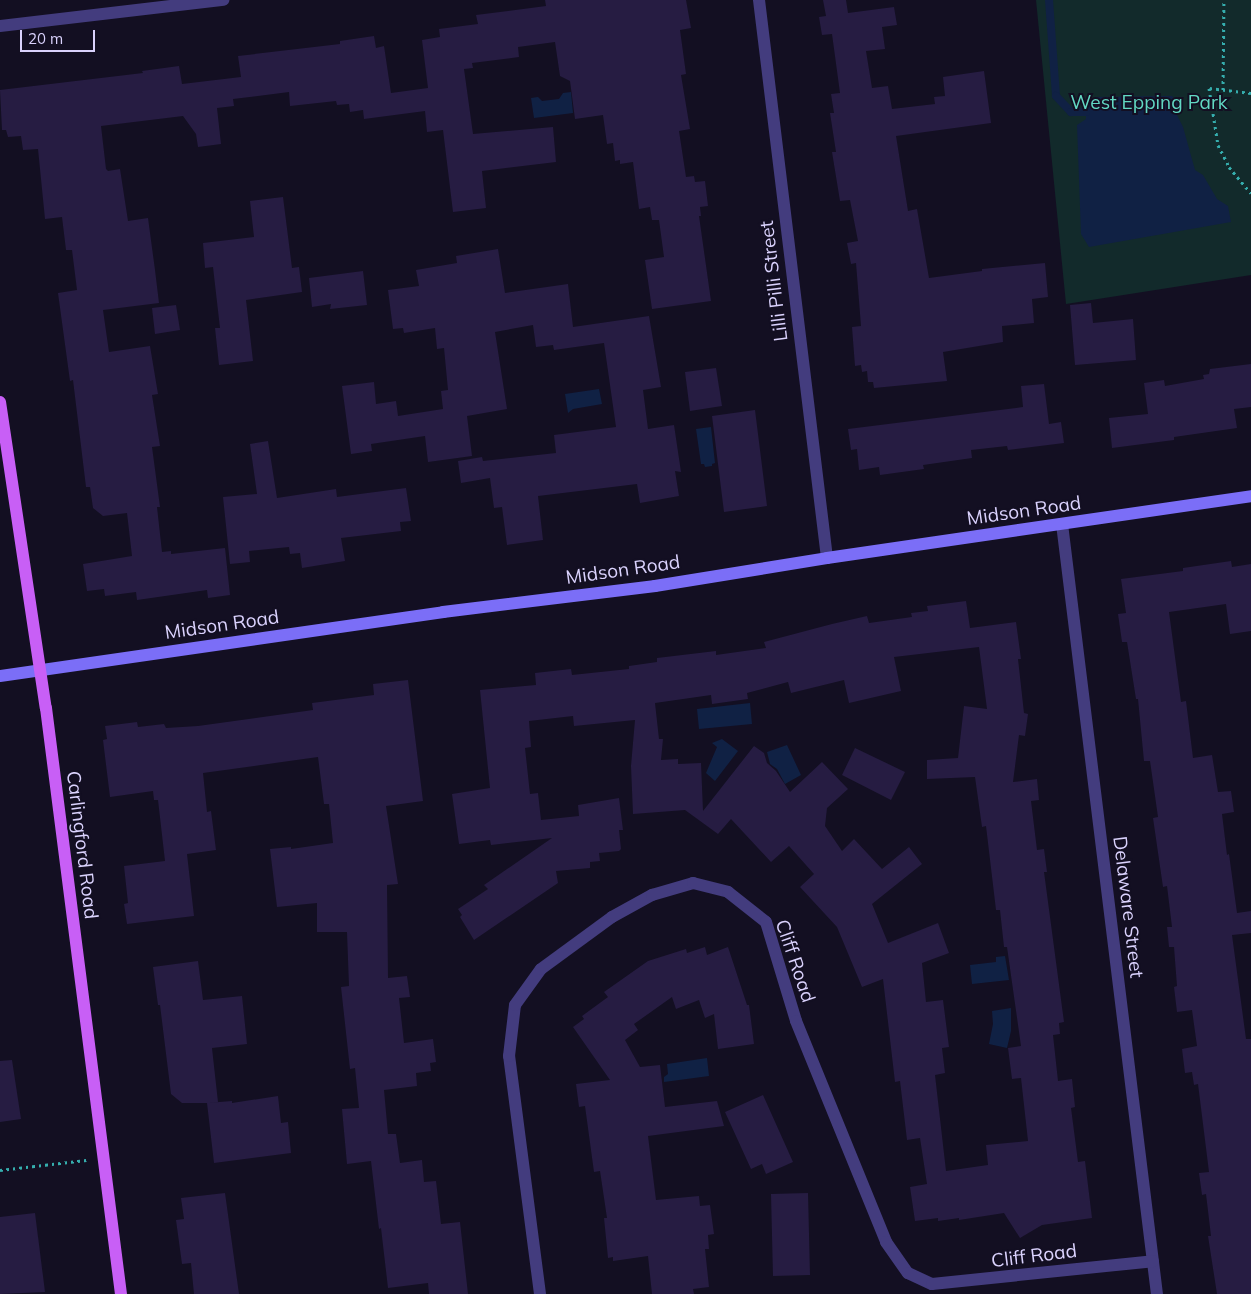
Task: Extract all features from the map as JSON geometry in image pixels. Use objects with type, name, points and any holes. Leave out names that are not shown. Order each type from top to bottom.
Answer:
[{"type":"main road","name":"Carlingford Road","points":[[0,402],[41,670],[122,1294]]},
{"type":"street","points":[[0,26],[223,0]]},
{"type":"street","name":"Lilli Pilli Street","points":[[759,0],[827,558]]},
{"type":"street","name":"Midson Road","points":[[0,676],[443,612],[646,587],[827,558],[1251,496]]},
{"type":"street","name":"Delaware Street","points":[[1062,524],[1157,1294]]},
{"type":"street","name":"Cliff Road","points":[[540,1294],[509,1056],[515,1005],[541,969],[612,917],[652,895],[693,883],[728,892],[766,922],[796,1022],[886,1242],[908,1273],[932,1284],[1153,1260]]},
{"type":"path","points":[[1223,90],[1224,0]]},
{"type":"path","points":[[1251,93],[1209,88],[1218,145],[1229,167],[1251,193]]},
{"type":"path","points":[[0,1170],[104,1158]]},
{"type":"green space","name":"West Epping Park","points":[[1036,0],[1251,0],[1251,275],[1066,304]]},
{"type":"water","points":[[571,92],[573,113],[534,118],[531,98],[538,97],[542,101],[559,99],[563,93]]},
{"type":"water","points":[[1172,96],[1178,102],[1176,113],[1183,127],[1195,170],[1203,175],[1217,199],[1228,206],[1231,222],[1089,247],[1081,234],[1077,125],[1086,119],[1086,108],[1095,97]]},
{"type":"water","points":[[599,389],[602,404],[573,409],[568,413],[565,394]]},
{"type":"water","points":[[711,427],[715,463],[712,466],[705,467],[704,464],[701,464],[696,429]]},
{"type":"water","points":[[750,703],[752,724],[699,729],[697,709]]},
{"type":"water","points":[[722,739],[738,751],[715,781],[706,773],[717,747],[712,743]]},
{"type":"water","points":[[787,745],[801,775],[785,784],[777,769],[770,764],[767,752]]},
{"type":"water","points":[[1005,956],[1009,980],[972,984],[970,965],[996,962],[996,957]]},
{"type":"water","points":[[1011,1008],[1011,1031],[1007,1048],[989,1044],[993,1024],[992,1011]]},
{"type":"water","points":[[707,1058],[709,1076],[664,1082],[664,1077],[668,1074],[667,1064]]},
{"type":"building","points":[[545,0],[686,0],[691,28],[680,30],[686,74],[681,75],[690,129],[679,131],[686,177],[694,176],[695,182],[705,181],[708,206],[700,207],[701,216],[699,216],[711,301],[652,309],[645,260],[664,257],[659,220],[652,220],[650,207],[639,209],[633,162],[620,164],[620,160],[615,161],[613,143],[607,144],[603,115],[575,119],[570,81],[560,76],[555,42],[518,47],[519,57],[472,63],[473,68],[464,69],[473,134],[553,127],[556,162],[482,171],[486,208],[453,212],[443,130],[427,132],[425,111],[364,119],[363,110],[350,112],[349,104],[337,105],[336,101],[290,106],[289,92],[233,99],[234,106],[217,108],[221,144],[198,147],[196,134],[183,116],[101,126],[106,169],[108,171],[120,169],[128,221],[148,218],[159,303],[103,310],[109,352],[150,346],[158,394],[152,395],[160,446],[152,447],[160,507],[157,507],[162,552],[171,551],[171,554],[225,548],[230,595],[208,598],[207,590],[137,600],[136,592],[105,596],[104,589],[87,591],[83,564],[132,556],[127,513],[103,516],[93,508],[90,487],[86,487],[73,380],[70,381],[58,293],[77,290],[72,250],[66,250],[62,217],[45,219],[38,149],[23,150],[21,136],[8,137],[6,130],[2,130],[0,90],[143,73],[142,71],[179,66],[182,84],[241,77],[238,56],[340,44],[340,41],[374,36],[376,48],[384,46],[391,93],[428,88],[422,40],[440,37],[439,29],[478,24],[476,15],[546,6]]},
{"type":"building","points":[[823,0],[846,0],[848,13],[894,7],[897,25],[882,27],[885,49],[866,51],[872,88],[888,86],[892,109],[935,104],[934,97],[945,96],[943,77],[984,71],[991,123],[896,136],[908,211],[917,209],[929,278],[982,271],[982,269],[1045,263],[1048,297],[1032,299],[1034,323],[1002,326],[1003,342],[943,352],[947,381],[874,388],[873,382],[868,382],[867,371],[862,372],[861,365],[855,366],[852,327],[861,326],[856,263],[851,264],[847,243],[858,241],[850,200],[840,201],[832,152],[836,152],[830,113],[834,113],[831,94],[840,93],[832,34],[822,35],[819,17],[826,16]]},
{"type":"building","points":[[283,197],[292,268],[299,267],[302,292],[246,300],[253,361],[219,365],[215,328],[220,328],[213,267],[205,268],[203,243],[254,237],[250,201]]},
{"type":"building","points":[[498,249],[505,293],[568,284],[573,327],[649,316],[661,387],[643,390],[648,429],[674,425],[681,472],[675,471],[679,496],[640,503],[637,484],[538,496],[543,540],[507,545],[502,507],[494,508],[490,478],[461,483],[458,461],[482,457],[483,461],[556,453],[554,435],[616,427],[604,343],[554,350],[553,345],[536,347],[533,325],[495,332],[507,409],[467,416],[472,456],[428,462],[425,436],[371,444],[372,451],[351,454],[342,386],[374,382],[376,404],[396,401],[398,416],[443,409],[441,391],[448,390],[444,348],[437,349],[435,328],[404,333],[403,328],[393,329],[388,290],[419,286],[416,270],[457,263],[456,256]]},
{"type":"building","points":[[363,271],[367,305],[330,309],[331,304],[312,307],[309,278]]},
{"type":"building","points":[[1091,303],[1093,323],[1133,319],[1136,360],[1075,365],[1070,305]]},
{"type":"building","points":[[176,305],[180,330],[155,334],[152,308]]},
{"type":"building","points":[[1251,364],[1251,407],[1234,409],[1237,428],[1174,437],[1174,440],[1112,448],[1109,418],[1148,414],[1144,383],[1164,380],[1165,386],[1204,379],[1203,375],[1209,374],[1210,369]]},
{"type":"building","points":[[716,368],[722,406],[690,411],[685,372]]},
{"type":"building","points":[[1044,384],[1049,424],[1061,422],[1064,443],[1008,450],[1007,446],[971,450],[972,458],[923,465],[924,469],[880,475],[879,467],[859,470],[857,449],[851,450],[848,429],[1023,407],[1021,386]]},
{"type":"building","points":[[755,410],[767,506],[724,512],[712,416]]},
{"type":"building","points":[[268,441],[277,498],[336,489],[337,497],[406,488],[411,521],[400,522],[401,531],[341,538],[345,561],[302,568],[300,553],[290,554],[289,547],[249,551],[250,562],[230,564],[223,497],[257,494],[250,444]]},
{"type":"building","points":[[1231,561],[1232,567],[1251,564],[1251,631],[1230,634],[1226,604],[1169,612],[1181,702],[1186,701],[1193,758],[1212,755],[1218,792],[1231,791],[1234,812],[1222,814],[1227,855],[1229,854],[1237,913],[1251,911],[1251,933],[1232,935],[1246,1039],[1251,1039],[1251,1294],[1217,1294],[1208,1236],[1211,1236],[1206,1194],[1202,1195],[1199,1173],[1209,1172],[1198,1084],[1194,1085],[1192,1072],[1185,1073],[1182,1049],[1197,1046],[1192,1010],[1177,1012],[1174,987],[1177,986],[1174,947],[1169,947],[1167,927],[1172,927],[1167,886],[1163,887],[1153,818],[1158,817],[1150,761],[1144,761],[1138,699],[1136,699],[1127,642],[1122,642],[1118,614],[1126,613],[1121,579],[1183,571],[1183,568]]},
{"type":"building","points":[[966,601],[970,628],[1016,622],[1021,659],[1018,659],[1024,713],[1028,714],[1025,736],[1019,735],[1013,782],[1037,779],[1039,800],[1031,801],[1037,850],[1044,849],[1047,872],[1044,872],[1064,1022],[1059,1023],[1060,1034],[1053,1035],[1058,1081],[1072,1079],[1075,1107],[1071,1108],[1078,1162],[1085,1161],[1092,1218],[1042,1225],[1020,1238],[1004,1213],[959,1220],[959,1218],[938,1221],[938,1218],[915,1221],[910,1187],[927,1184],[920,1138],[907,1140],[900,1081],[895,1082],[883,979],[862,987],[837,927],[800,887],[814,874],[789,846],[771,862],[731,819],[718,834],[685,810],[633,814],[631,766],[635,720],[574,726],[573,716],[529,721],[531,747],[525,748],[530,794],[538,793],[541,820],[579,816],[578,805],[619,798],[623,830],[619,830],[621,849],[619,851],[599,853],[600,861],[590,862],[590,868],[556,871],[558,883],[474,940],[460,917],[462,915],[458,909],[488,889],[484,885],[552,838],[491,845],[490,840],[459,844],[452,794],[490,788],[480,690],[536,685],[535,673],[571,669],[572,675],[629,669],[629,666],[657,662],[657,658],[716,651],[716,655],[766,648],[764,642],[867,616],[869,623],[912,617],[911,613],[928,611],[927,606]],"holes":[[[979,647],[987,709],[964,706],[958,758],[927,760],[927,779],[975,777],[982,827],[986,826],[996,910],[1000,910],[1004,947],[1007,947],[1021,1046],[1008,1048],[1012,1079],[1021,1078],[1028,1141],[986,1145],[988,1165],[946,1171],[935,1075],[945,1073],[942,1048],[949,1047],[943,1000],[926,1002],[922,963],[949,953],[938,923],[888,943],[872,904],[922,864],[909,847],[882,869],[854,839],[842,851],[825,826],[827,808],[848,789],[822,762],[790,792],[776,771],[767,763],[764,753],[754,746],[703,811],[701,763],[678,764],[678,759],[661,760],[663,739],[659,739],[655,703],[711,695],[712,704],[748,699],[747,693],[788,682],[791,693],[844,680],[849,703],[901,691],[894,657]]]},
{"type":"building","points":[[408,680],[423,801],[386,806],[398,884],[387,885],[388,978],[407,976],[410,997],[399,998],[404,1043],[433,1039],[436,1062],[430,1063],[431,1071],[416,1073],[417,1086],[384,1090],[388,1134],[396,1134],[400,1163],[422,1160],[424,1182],[436,1181],[441,1224],[460,1222],[468,1294],[429,1294],[428,1283],[388,1288],[371,1161],[347,1164],[342,1109],[359,1108],[355,1068],[350,1069],[341,987],[349,986],[347,932],[317,932],[317,903],[277,907],[270,849],[291,847],[291,849],[333,843],[329,804],[324,804],[318,757],[203,773],[207,812],[211,811],[216,850],[187,854],[194,916],[127,924],[124,904],[128,903],[124,866],[165,861],[158,800],[154,800],[153,791],[110,797],[103,740],[107,739],[105,726],[137,722],[138,727],[164,724],[166,728],[198,726],[313,710],[312,703],[374,695],[373,684]]},
{"type":"building","points":[[855,748],[905,772],[891,800],[842,775]]},
{"type":"building","points":[[705,947],[707,955],[728,947],[747,1005],[749,1005],[754,1044],[718,1049],[714,1014],[705,1018],[699,1000],[676,1009],[672,997],[634,1024],[638,1030],[625,1040],[640,1067],[660,1065],[665,1107],[717,1101],[724,1126],[648,1136],[656,1200],[699,1196],[700,1206],[710,1205],[714,1234],[708,1235],[709,1249],[705,1249],[709,1287],[693,1289],[694,1294],[652,1294],[648,1256],[613,1261],[613,1257],[608,1258],[604,1218],[607,1218],[600,1171],[594,1172],[585,1106],[579,1107],[576,1084],[610,1080],[573,1027],[584,1019],[582,1016],[608,997],[604,992],[648,961],[686,949],[687,953]]},
{"type":"building","points":[[198,961],[203,1000],[242,996],[247,1044],[212,1048],[218,1102],[182,1103],[171,1094],[160,1005],[158,1005],[153,967]]},
{"type":"building","points":[[12,1060],[21,1119],[0,1122],[0,1061]]},
{"type":"building","points":[[763,1095],[793,1162],[766,1174],[762,1164],[751,1169],[725,1112]]},
{"type":"building","points":[[278,1096],[281,1123],[288,1122],[291,1153],[214,1163],[207,1103],[232,1101],[232,1103]]},
{"type":"building","points":[[225,1193],[239,1294],[194,1294],[191,1263],[182,1264],[176,1220],[184,1219],[181,1198]]},
{"type":"building","points":[[808,1193],[810,1275],[773,1276],[771,1194]]},
{"type":"building","points":[[35,1213],[45,1292],[0,1294],[0,1217]]},
{"type":"waterway","points":[[1049,0],[1056,96],[1071,112],[1086,112]]}]
